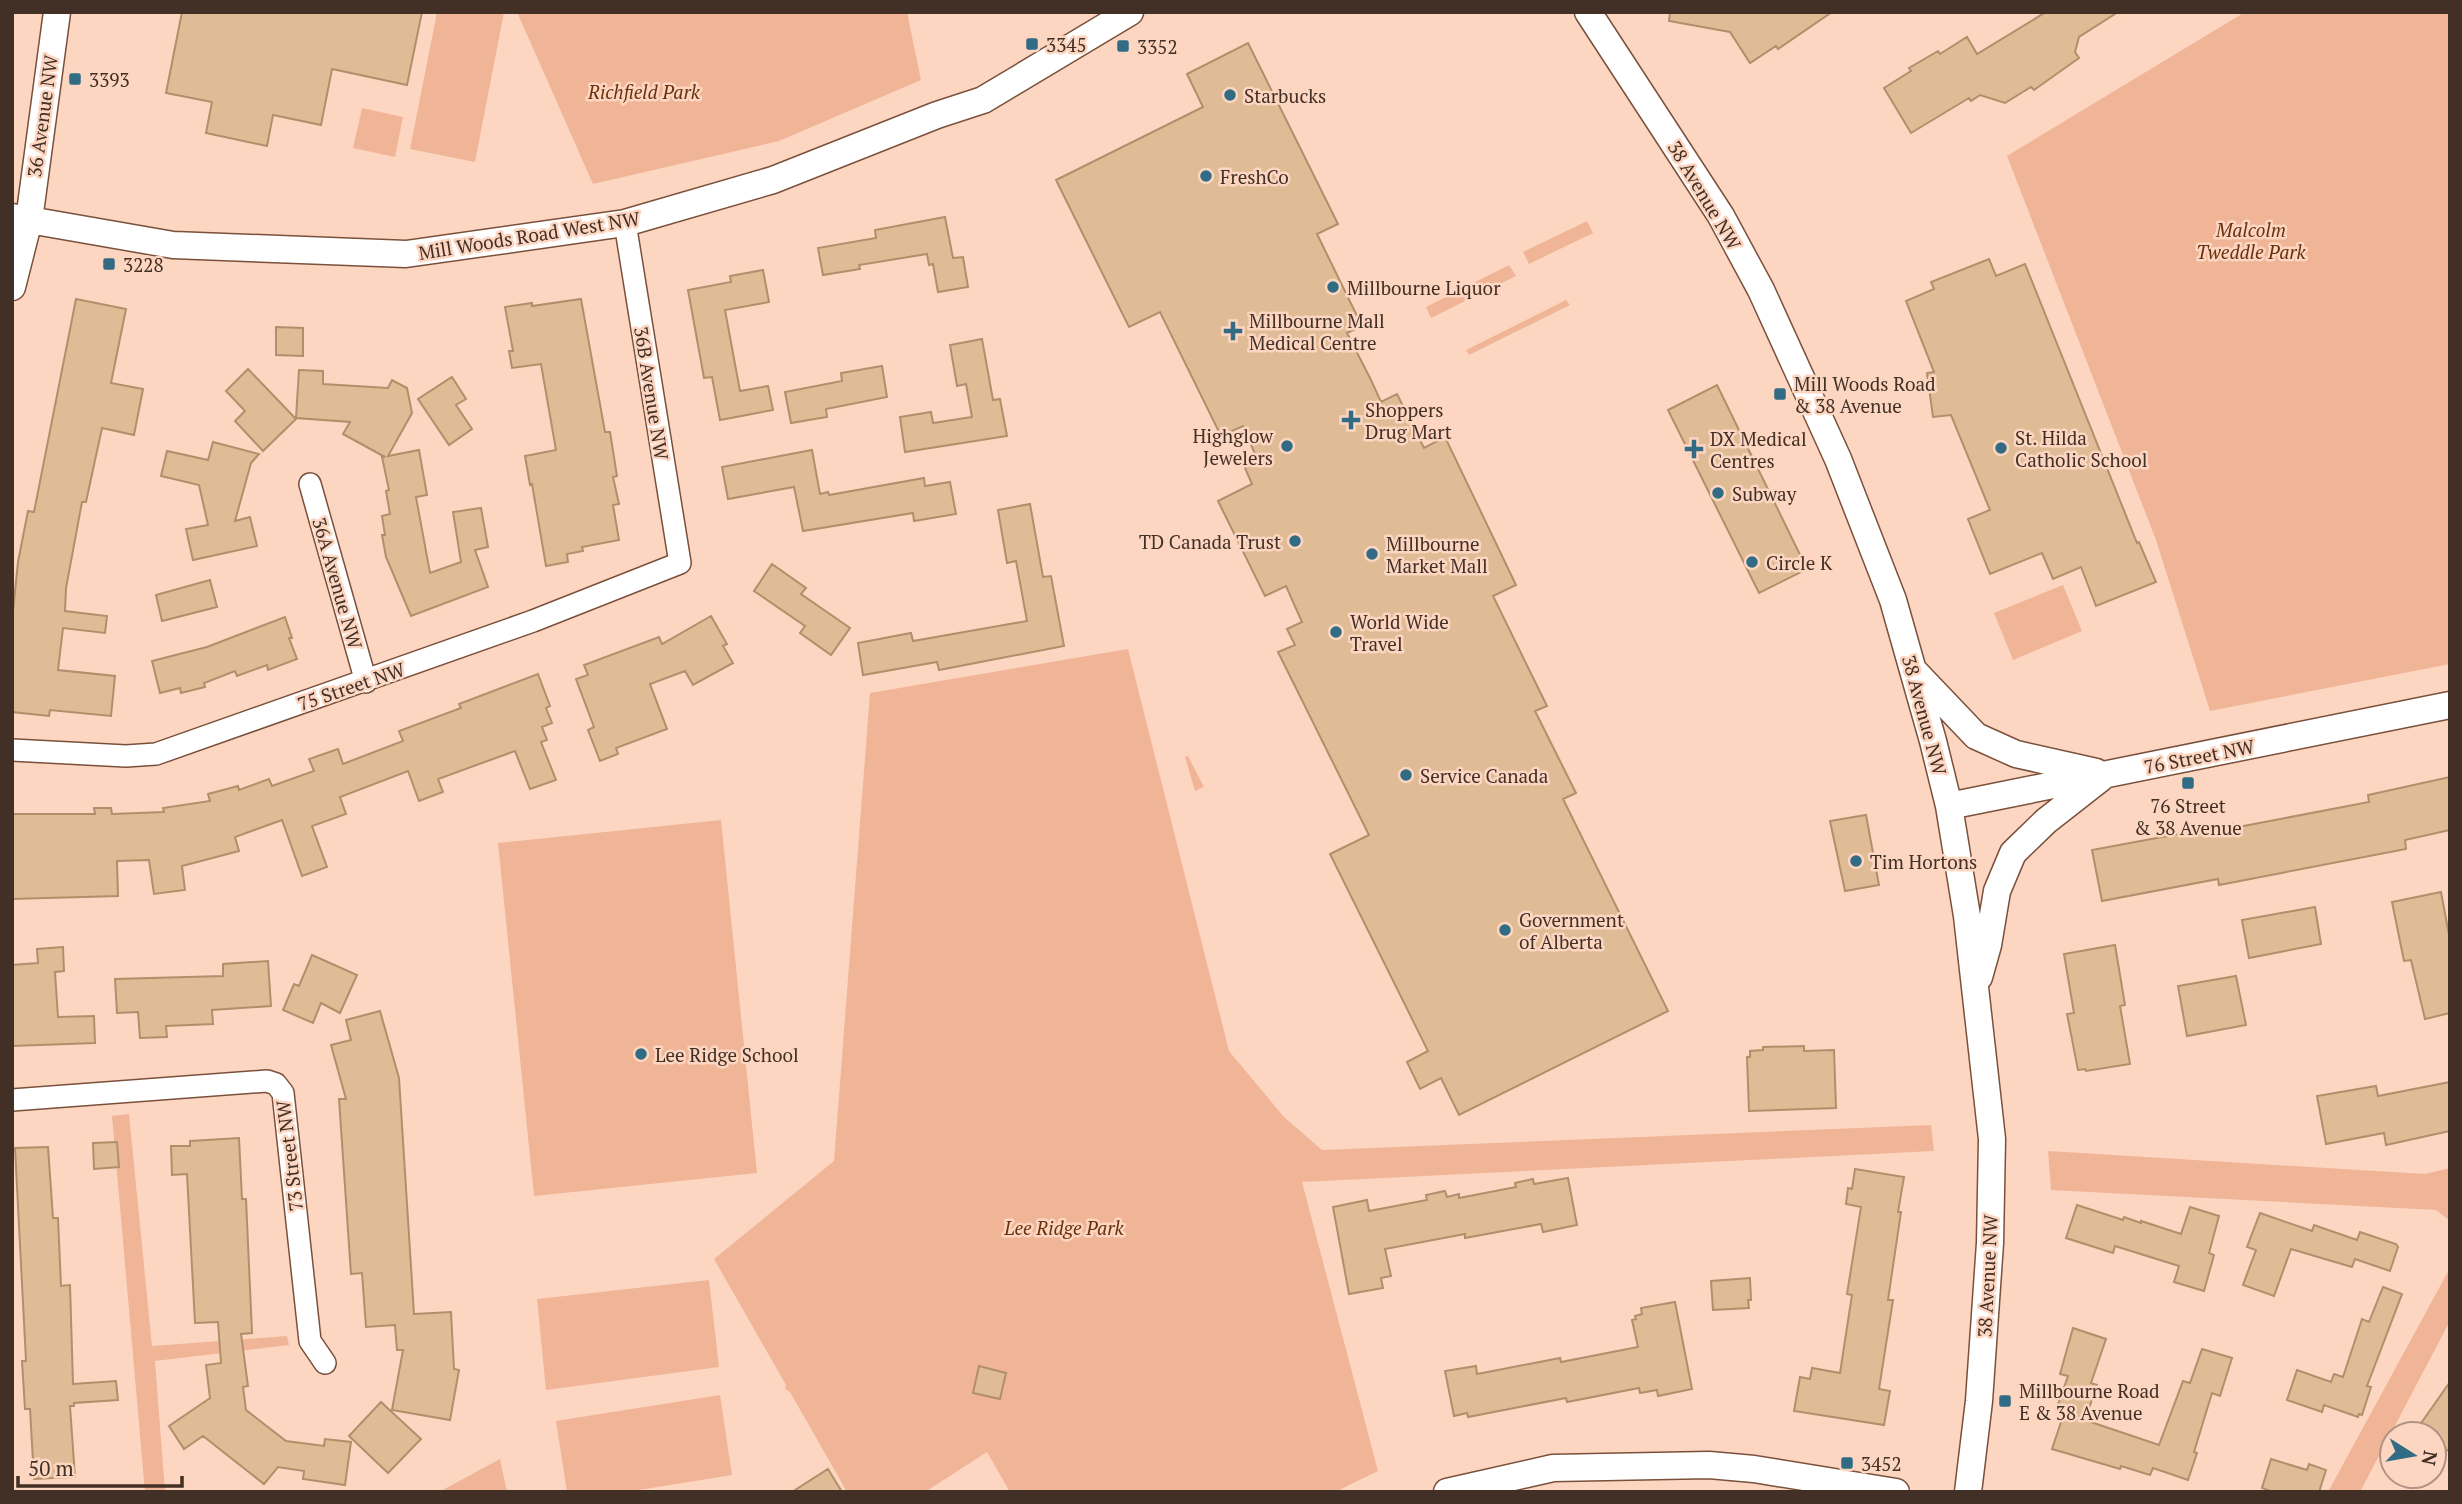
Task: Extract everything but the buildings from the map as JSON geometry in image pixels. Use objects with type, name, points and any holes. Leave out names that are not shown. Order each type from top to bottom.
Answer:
[{"type":"street","name":"36 Avenue NW","points":[[12,287],[57,12]]},
{"type":"street","name":"Mill Woods Road West NW","points":[[21,219],[173,245],[407,254],[625,223],[773,180],[937,115],[983,100],[1130,12]]},
{"type":"street","name":"38 Avenue NW","points":[[1588,12],[1721,216],[1761,290],[1843,472],[1893,600],[1949,806],[1976,988],[1992,1139],[1990,1243],[1979,1401],[1968,1492]]},
{"type":"street","name":"36B Avenue NW","points":[[625,223],[680,564]]},
{"type":"street","name":"36A Avenue NW","points":[[310,484],[366,682]]},
{"type":"street","name":"75 Street NW","points":[[12,750],[126,757],[156,754],[366,682],[680,564]]},
{"type":"street","points":[[1912,669],[1976,736],[2016,754],[2105,775]]},
{"type":"street","name":"76 Street NW","points":[[1949,806],[2450,705]]},
{"type":"street","points":[[1976,988],[1988,945],[1997,891],[2013,853],[2046,821],[2105,775]]},
{"type":"street","name":"73 Street NW","points":[[12,1100],[267,1081],[280,1088],[283,1093],[310,1341],[325,1363]]},
{"type":"street","points":[[1447,1492],[1553,1468],[1709,1465],[1754,1469],[1896,1492]]},
{"type":"green space","points":[[437,12],[504,12],[475,162],[410,149]]},
{"type":"green space","name":"Richfield Park","points":[[517,12],[907,12],[921,80],[779,141],[593,184]]},
{"type":"green space","name":"Malcolm Tweddle Park","points":[[2245,12],[2450,12],[2450,664],[2210,711],[2156,540],[2007,156]]},
{"type":"green space","points":[[362,108],[403,117],[395,157],[353,148]]},
{"type":"green space","points":[[1587,221],[1593,233],[1529,264],[1523,252]]},
{"type":"green space","points":[[1509,265],[1516,276],[1431,318],[1426,307]]},
{"type":"green space","points":[[1566,300],[1570,305],[1469,355],[1466,350]]},
{"type":"green space","points":[[2063,585],[2082,631],[2013,660],[1994,613]]},
{"type":"green space","name":"Lee Ridge Park","points":[[1128,649],[1229,1051],[1284,1117],[1322,1150],[1931,1125],[1934,1151],[1302,1182],[1378,1471],[1335,1492],[1010,1492],[987,1452],[925,1492],[847,1492],[790,1392],[785,1389],[786,1385],[714,1259],[834,1161],[870,693]]},
{"type":"green space","points":[[1188,756],[1204,787],[1195,791],[1185,757]]},
{"type":"green space","points":[[721,820],[757,1173],[534,1196],[498,843]]},
{"type":"green space","points":[[129,1114],[152,1346],[287,1336],[289,1345],[155,1361],[165,1492],[145,1492],[112,1116]]},
{"type":"green space","points":[[2048,1151],[2425,1174],[2450,1168],[2450,1221],[2436,1210],[2051,1190]]},
{"type":"green space","points":[[2450,1268],[2450,1321],[2398,1420],[2378,1420],[2378,1458],[2360,1492],[2328,1492]]},
{"type":"green space","points":[[709,1280],[719,1367],[546,1390],[537,1299]]},
{"type":"green space","points":[[720,1395],[732,1475],[627,1492],[567,1492],[556,1421]]},
{"type":"green space","points":[[500,1459],[507,1492],[439,1492]]},
{"type":"place","name":"3345","points":[[1032,44]]},
{"type":"place","name":"3352","points":[[1123,46]]},
{"type":"place","name":"3393","points":[[75,79]]},
{"type":"place","name":"Starbucks","points":[[1230,95]]},
{"type":"place","name":"FreshCo","points":[[1206,176]]},
{"type":"place","name":"3228","points":[[109,264]]},
{"type":"place","name":"Millbourne Liquor","points":[[1333,287]]},
{"type":"place","name":"Millbourne Mall Medical Centre","points":[[1233,331]]},
{"type":"place","name":"Mill Woods Road & 38 Avenue","points":[[1780,394]]},
{"type":"place","name":"Shoppers Drug Mart","points":[[1351,420]]},
{"type":"place","name":"Highglow Jewelers","points":[[1287,446]]},
{"type":"place","name":"St. Hilda Catholic School","points":[[2001,448]]},
{"type":"place","name":"DX Medical Centres","points":[[1694,449]]},
{"type":"place","name":"Subway","points":[[1718,493]]},
{"type":"place","name":"TD Canada Trust","points":[[1295,541]]},
{"type":"place","name":"Millbourne Market Mall","points":[[1372,554]]},
{"type":"place","name":"Circle K","points":[[1752,562]]},
{"type":"place","name":"World Wide Travel","points":[[1336,632]]},
{"type":"place","name":"Service Canada","points":[[1406,775]]},
{"type":"place","name":"76 Street & 38 Avenue","points":[[2188,783]]},
{"type":"place","name":"Tim Hortons","points":[[1856,861]]},
{"type":"place","name":"Government of Alberta","points":[[1505,930]]},
{"type":"place","name":"Lee Ridge School","points":[[641,1054]]},
{"type":"place","name":"Millbourne Road E & 38 Avenue","points":[[2005,1401]]},
{"type":"place","name":"3452","points":[[1847,1463]]}]
